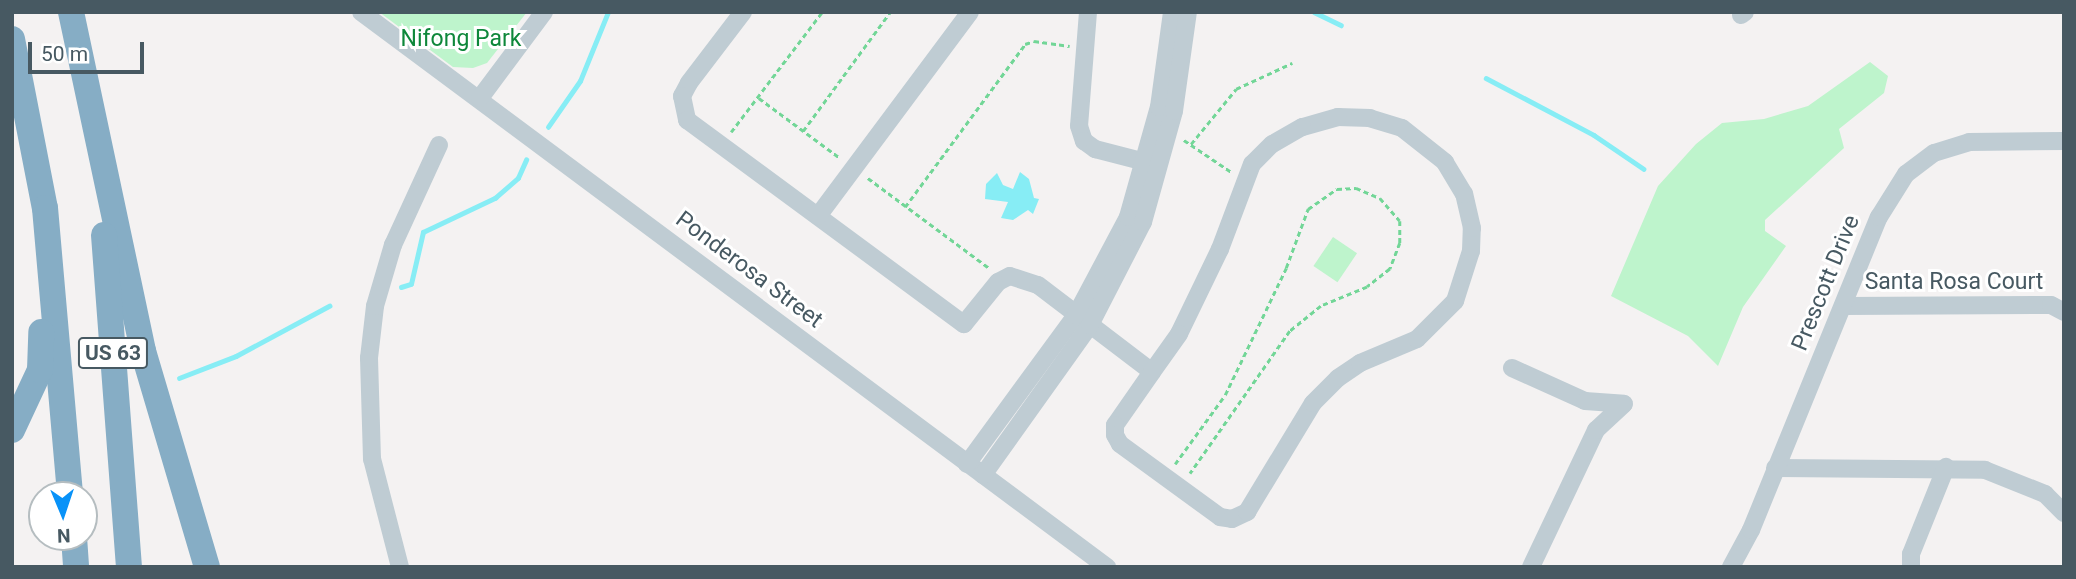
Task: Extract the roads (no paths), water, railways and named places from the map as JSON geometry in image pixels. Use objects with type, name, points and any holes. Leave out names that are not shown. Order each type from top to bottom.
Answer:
[{"type":"highway","name":"US 63","points":[[71,12],[97,139],[129,567]]},
{"type":"highway","name":"US 63","points":[[12,39],[45,208],[69,481]]},
{"type":"highway","points":[[97,139],[143,351],[208,567]]},
{"type":"highway","points":[[12,430],[40,370],[45,208]]},
{"type":"street","name":"Ponderosa Street","points":[[361,12],[1107,567]]},
{"type":"street","points":[[480,98],[544,12]]},
{"type":"street","points":[[743,12],[682,96],[687,120],[964,324],[998,282],[1010,276],[1026,278],[1152,372]]},
{"type":"street","points":[[818,216],[970,12]]},
{"type":"street","points":[[1088,12],[1079,127],[1084,141],[1153,164]]},
{"type":"street","points":[[1153,164],[1172,12]]},
{"type":"street","points":[[983,475],[1029,396],[1083,320],[1169,130],[1188,12]]},
{"type":"street","points":[[1338,117],[1370,118],[1402,128],[1445,162],[1464,194],[1471,250],[1455,301],[1440,320],[1417,339],[1360,363],[1338,378],[1313,403],[1247,512],[1220,517],[1120,444],[1115,435],[1115,425],[1152,372],[1179,334],[1252,164],[1272,144],[1302,127],[1338,117]]},
{"type":"street","name":"Prescott Drive","points":[[1731,567],[1890,195],[1906,174],[1934,153],[1969,142],[2064,141]]},
{"type":"street","points":[[400,567],[379,498],[372,459],[369,358],[375,306],[393,245],[439,145]]},
{"type":"street","name":"Santa Rosa Court","points":[[1843,306],[2051,304],[2064,312]]},
{"type":"street","points":[[1511,368],[1585,401],[1624,404],[1596,430],[1531,567]]},
{"type":"street","points":[[967,464],[1029,396]]},
{"type":"street","points":[[1912,567],[1911,554],[1946,467]]},
{"type":"street","points":[[1775,468],[1946,467],[1985,470],[2021,481],[2045,494],[2064,513]]},
{"type":"water","points":[[1020,172],[1029,179],[1034,198],[1039,199],[1033,214],[1028,210],[1013,220],[1001,218],[1008,202],[985,199],[986,184],[997,173],[1003,185],[1013,189]]},
{"type":"waterway","points":[[548,127],[580,81],[608,12]]},
{"type":"waterway","points":[[1314,12],[1341,25]]},
{"type":"waterway","points":[[1486,78],[1594,135],[1644,169]]},
{"type":"waterway","points":[[401,287],[411,284],[423,232],[495,198],[518,178],[526,160]]},
{"type":"waterway","points":[[179,378],[236,356],[329,306]]},
{"type":"park label","name":"Nifong Park","points":[[461,39]]}]
